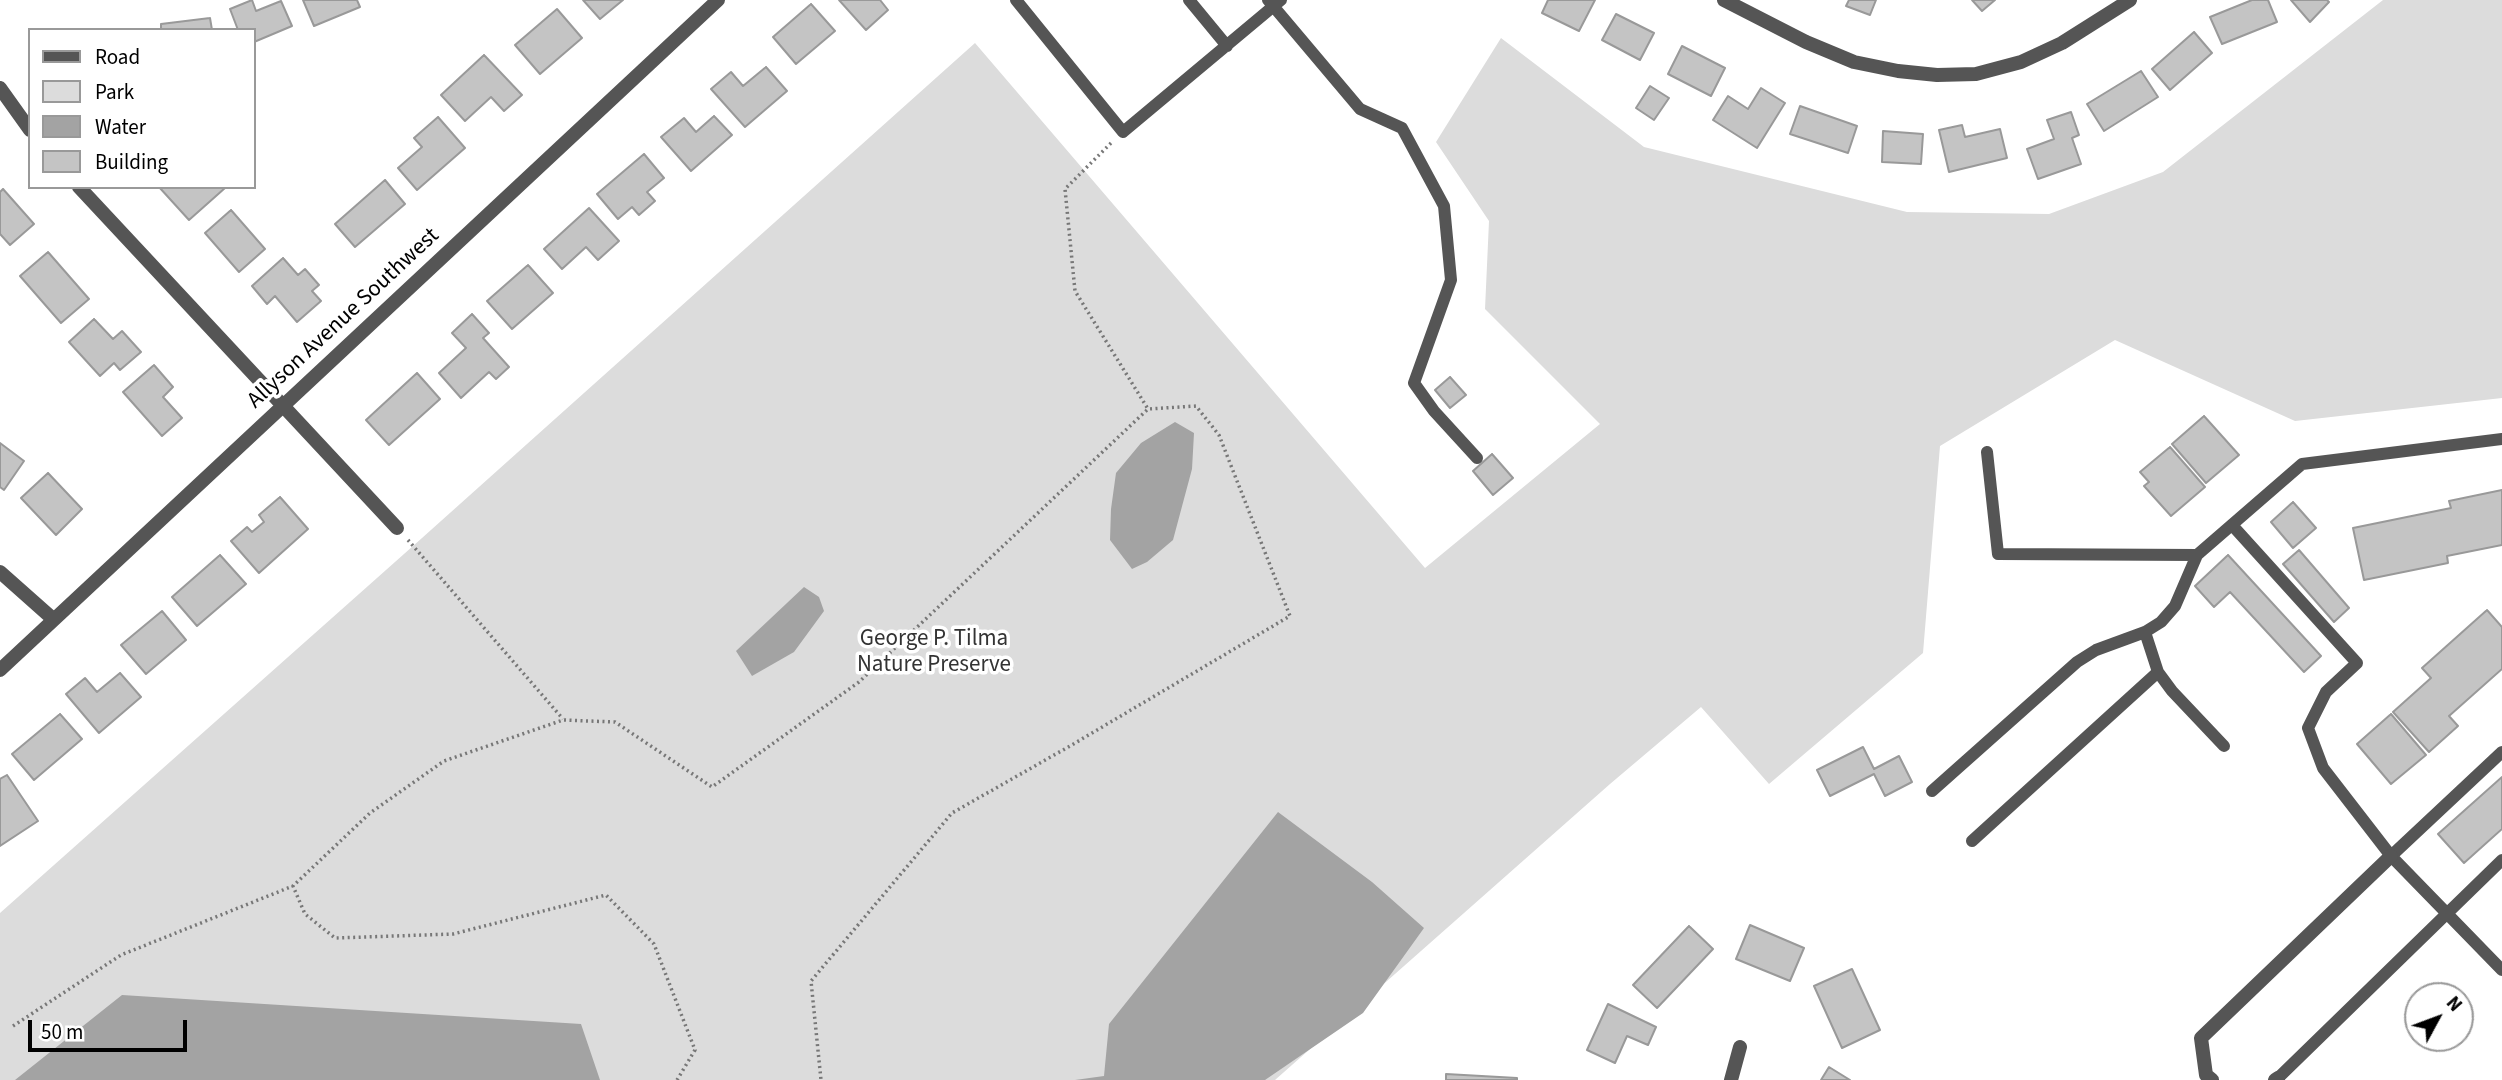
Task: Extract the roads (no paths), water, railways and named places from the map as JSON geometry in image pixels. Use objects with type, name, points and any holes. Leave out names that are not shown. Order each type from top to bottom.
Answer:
[{"type":"street","name":"Allyson Avenue Southwest","points":[[0,670],[718,0]]},
{"type":"street","points":[[1724,0],[1806,42],[1854,62],[1937,75],[1976,74],[2021,62],[2062,43],[2130,0]]},
{"type":"street","points":[[0,88],[28,127]]},
{"type":"street","points":[[81,189],[397,528]]},
{"type":"street","points":[[0,572],[53,619]]},
{"type":"street","points":[[2212,1080],[2206,1075],[2201,1038],[2391,856]]},
{"type":"street","points":[[1731,1080],[1740,1047]]},
{"type":"lane","points":[[1016,0],[1123,132],[1227,46],[1274,2],[1360,108],[1402,128],[1444,206],[1451,280],[1414,383],[1434,411],[1478,458]]},
{"type":"lane","points":[[1189,0],[1227,46]]},
{"type":"lane","points":[[1932,791],[2077,662],[2096,650],[2145,632],[2161,622],[2175,606],[2197,555],[2302,464],[2502,439]]},
{"type":"lane","points":[[1987,452],[1998,554],[2197,555]]},
{"type":"lane","points":[[2232,525],[2357,663],[2326,692],[2308,728],[2323,768],[2391,856],[2502,970]]},
{"type":"lane","points":[[2145,632],[2158,672],[2172,691],[2224,746]]},
{"type":"lane","points":[[1972,841],[2158,672]]},
{"type":"lane","points":[[2391,856],[2502,752]]},
{"type":"lane","points":[[2277,1079],[2502,860]]},
{"type":"water","points":[[1175,422],[1194,433],[1192,469],[1173,540],[1147,562],[1132,569],[1110,540],[1116,473],[1141,443]]},
{"type":"water","points":[[804,587],[819,597],[824,611],[794,652],[752,676],[736,651]]},
{"type":"water","points":[[1278,812],[1372,882],[1424,928],[1363,1013],[1265,1080],[1075,1080],[1104,1076],[1109,1024]]},
{"type":"water","points":[[122,995],[581,1024],[600,1080],[15,1080]]},
{"type":"park label","name":"George P. Tilma Nature Preserve","points":[[934,653]]}]
